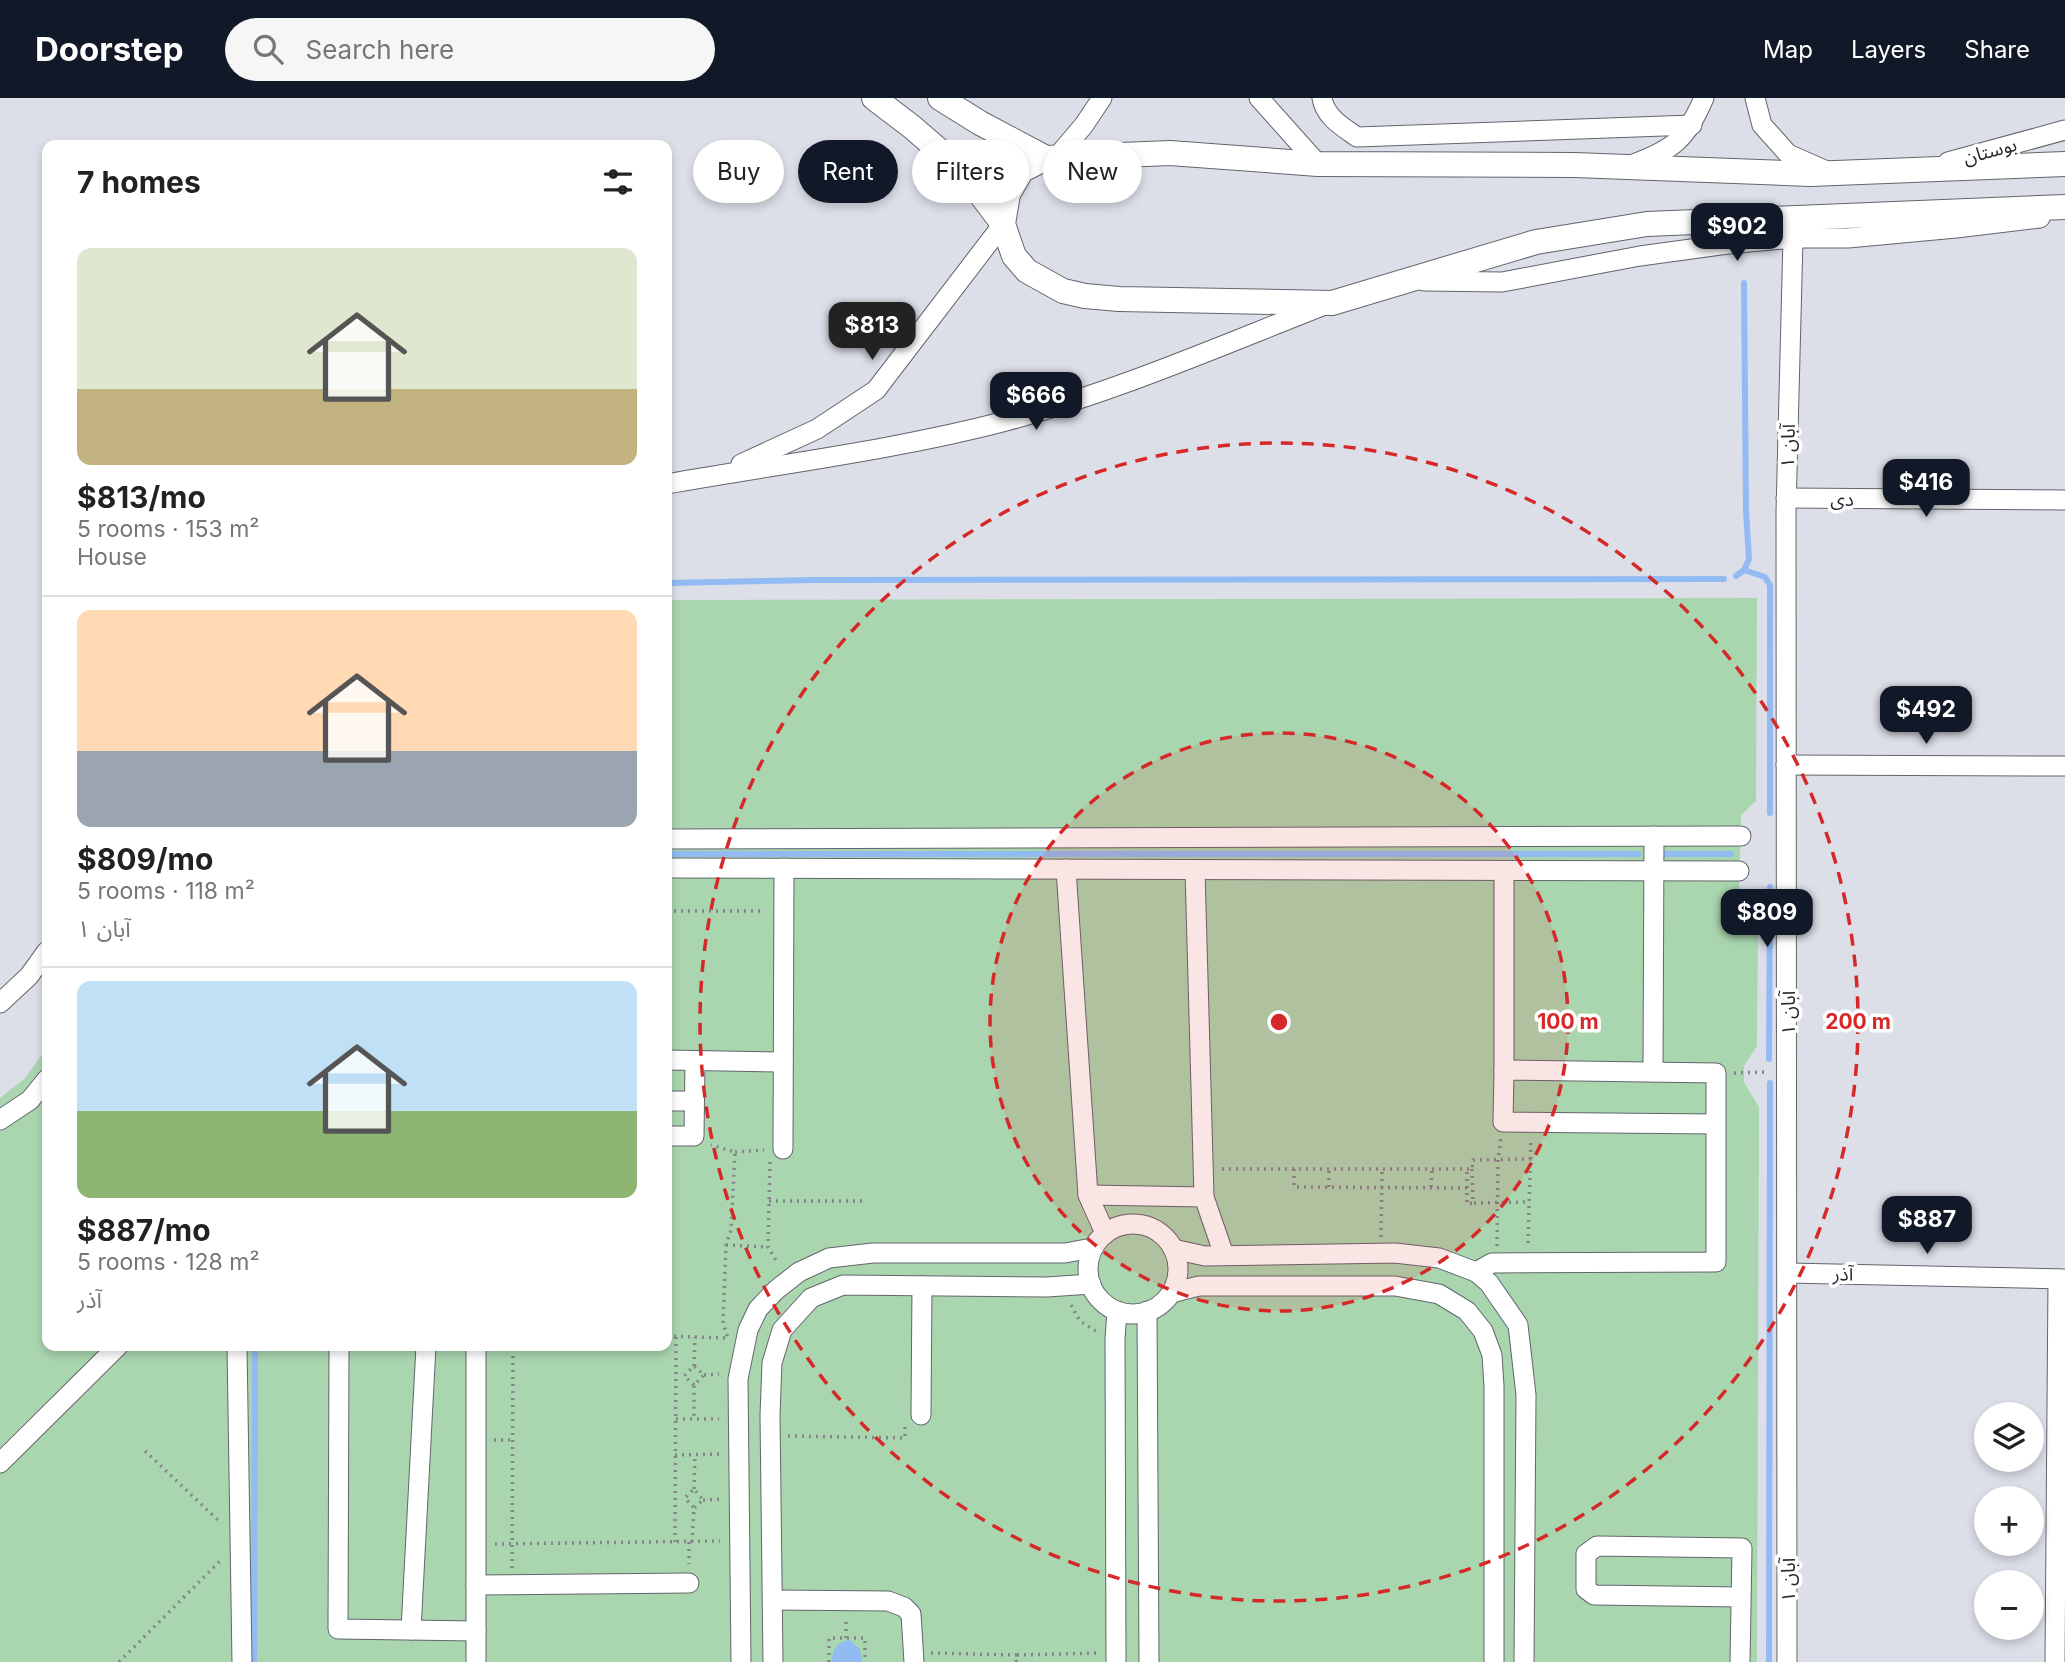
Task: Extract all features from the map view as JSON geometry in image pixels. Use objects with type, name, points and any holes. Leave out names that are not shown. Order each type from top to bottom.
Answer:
[{"type":"main road","points":[[874,98],[963,171],[1003,224],[1014,256],[1027,271],[1063,291],[1084,296],[1332,303],[1536,243],[1647,224],[2065,207]]},
{"type":"main road","points":[[940,98],[980,123],[1043,154]]},
{"type":"main road","points":[[1142,154],[1170,153],[1318,164],[1625,167],[1833,174],[2065,164]]},
{"type":"main road","points":[[1003,224],[1008,194],[1022,170],[1043,161]]},
{"type":"street","points":[[1069,140],[1084,125],[1102,98]]},
{"type":"street","points":[[1259,98],[1318,164]]},
{"type":"street","points":[[1322,98],[1322,103],[1335,121],[1357,137],[1692,125]]},
{"type":"street","points":[[1625,167],[1667,152],[1692,125],[1704,98]]},
{"type":"street","points":[[1755,98],[1762,125],[1788,154],[1833,174]]},
{"type":"street","name":"بوستان","points":[[1915,171],[2065,130]]},
{"type":"street","points":[[1409,281],[1502,282],[1640,256],[1728,244],[1793,238],[1849,238],[2065,214]]},
{"type":"street","points":[[718,475],[817,429],[876,390],[1003,224]]},
{"type":"street","name":"آبان ۱","points":[[1787,1662],[1786,498],[1793,238]]},
{"type":"street","points":[[672,483],[881,448],[1006,421],[1114,387],[1332,303]]},
{"type":"street","name":"دی","points":[[1786,498],[2065,500]]},
{"type":"street","points":[[1786,765],[2065,766]]},
{"type":"street","points":[[1653,1072],[1654,836]]},
{"type":"street","points":[[672,839],[1741,836]]},
{"type":"street","points":[[672,868],[1740,871]]},
{"type":"street","points":[[783,1149],[784,868]]},
{"type":"street","points":[[1066,869],[1088,1195],[1105,1233]]},
{"type":"street","points":[[1195,870],[1204,1197],[1224,1255]]},
{"type":"street","points":[[1504,871],[1503,1122],[1716,1124]]},
{"type":"street","points":[[0,1003],[29,976],[42,958]]},
{"type":"street","points":[[672,1060],[783,1062]]},
{"type":"street","points":[[672,1136],[694,1136],[695,1060]]},
{"type":"street","points":[[1476,1272],[1492,1263],[1716,1262],[1716,1073],[1504,1070]]},
{"type":"street","points":[[0,1120],[30,1100],[42,1085]]},
{"type":"street","points":[[672,1101],[695,1101]]},
{"type":"street","points":[[1088,1195],[1204,1197]]},
{"type":"street","points":[[1126,1224],[1140,1224],[1165,1237],[1173,1249],[1177,1263],[1177,1279],[1171,1293],[1161,1304],[1132,1314],[1103,1304],[1088,1278],[1088,1262],[1092,1248],[1105,1233],[1126,1224]]},
{"type":"street","points":[[741,1662],[732,1542],[738,1454],[738,1379],[748,1330],[758,1309],[799,1272],[829,1258],[873,1254],[1065,1253],[1092,1248]]},
{"type":"street","points":[[1173,1249],[1205,1256],[1388,1253],[1439,1258],[1476,1272],[1489,1283],[1518,1325],[1526,1395],[1524,1662]]},
{"type":"street","points":[[1388,1253],[1395,1286]]},
{"type":"street","name":"آذر","points":[[1788,1273],[2062,1279]]},
{"type":"street","points":[[2055,1662],[2062,1279]]},
{"type":"street","points":[[774,1662],[770,1415],[772,1363],[782,1330],[811,1298],[843,1285],[1047,1287],[1091,1284]]},
{"type":"street","points":[[921,1415],[922,1286]]},
{"type":"street","points":[[1171,1293],[1199,1286],[1395,1286],[1439,1294],[1467,1311],[1483,1331],[1492,1355],[1494,1662]]},
{"type":"street","points":[[1117,1311],[1111,1659],[1149,1662],[1147,1311]]},
{"type":"street","points":[[0,1463],[113,1351]]},
{"type":"street","points":[[237,1351],[242,1662]]},
{"type":"street","points":[[339,1351],[338,1629],[476,1630]]},
{"type":"street","points":[[411,1630],[426,1351]]},
{"type":"street","points":[[475,1662],[476,1351]]},
{"type":"street","points":[[732,1542],[773,1543]]},
{"type":"street","points":[[1494,1543],[1526,1542]]},
{"type":"street","points":[[1740,1662],[1742,1548],[1597,1546],[1586,1554],[1586,1589],[1594,1595],[1741,1597]]},
{"type":"street","points":[[476,1586],[689,1583]]},
{"type":"street","points":[[774,1600],[888,1601],[904,1607],[911,1614],[914,1658]]},
{"type":"path","points":[[672,911],[784,911]]},
{"type":"path","points":[[1716,1073],[1788,1072]]},
{"type":"path","points":[[1497,1263],[1498,1160],[1503,1122]]},
{"type":"path","points":[[1528,1263],[1532,1122]]},
{"type":"path","points":[[694,1136],[735,1152],[771,1150],[768,1247],[779,1265],[774,1267]]},
{"type":"path","points":[[728,1338],[723,1323],[726,1245],[731,1230],[735,1152]]},
{"type":"path","points":[[1530,1202],[1467,1204],[1467,1188],[1473,1160],[1531,1159]]},
{"type":"path","points":[[1431,1188],[1432,1168]]},
{"type":"path","points":[[1204,1169],[1470,1168]]},
{"type":"path","points":[[1470,1168],[1473,1203]]},
{"type":"path","points":[[1294,1169],[1294,1187],[1467,1188]]},
{"type":"path","points":[[1329,1169],[1329,1187]]},
{"type":"path","points":[[1382,1169],[1388,1253]]},
{"type":"path","points":[[769,1200],[865,1201]]},
{"type":"path","points":[[726,1245],[768,1247]]},
{"type":"path","points":[[728,1338],[732,1330]]},
{"type":"path","points":[[672,1337],[728,1338]]},
{"type":"path","points":[[675,1542],[676,1337]]},
{"type":"path","points":[[684,1376],[694,1366],[695,1337]]},
{"type":"path","points":[[512,1585],[513,1351]]},
{"type":"path","points":[[694,1366],[704,1375]]},
{"type":"path","points":[[694,1419],[694,1385],[704,1375],[727,1374]]},
{"type":"path","points":[[676,1376],[684,1376],[694,1385]]},
{"type":"path","points":[[786,1426],[786,1436],[905,1438],[905,1413],[921,1415]]},
{"type":"path","points":[[676,1419],[738,1419]]},
{"type":"path","points":[[493,1440],[513,1440]]},
{"type":"path","points":[[119,1662],[240,1542],[145,1451]]},
{"type":"path","points":[[676,1455],[738,1454]]},
{"type":"path","points":[[695,1455],[694,1489],[703,1500]]},
{"type":"path","points":[[675,1498],[685,1498],[694,1489]]},
{"type":"path","points":[[685,1498],[694,1508]]},
{"type":"path","points":[[692,1542],[694,1508],[703,1500],[726,1499]]},
{"type":"path","points":[[495,1532],[495,1545],[732,1542]]},
{"type":"path","points":[[829,1662],[829,1637],[865,1638],[865,1662]]},
{"type":"path","points":[[1017,1655],[1017,1662]]},
{"type":"path","points":[[914,1658],[1017,1655],[1111,1659]]},
{"type":"green space","points":[[1757,598],[1756,801],[1741,815],[1739,893],[1758,910],[1757,1046],[1744,1066],[1744,1082],[1759,1107],[1757,1662],[0,1662],[0,1098],[24,1079],[42,1055],[42,1351],[672,1351],[672,600]]},
{"type":"water","points":[[849,1640],[860,1649],[862,1662],[832,1662],[836,1647]]},
{"type":"waterway","points":[[1736,576],[1744,570],[1749,559],[1746,511],[1744,283]]},
{"type":"waterway","points":[[1744,570],[1765,577],[1770,585],[1770,813]]},
{"type":"waterway","points":[[672,583],[815,580],[1724,579]]},
{"type":"waterway","points":[[672,854],[1638,854]]},
{"type":"waterway","points":[[1662,854],[1731,854]]},
{"type":"waterway","points":[[1769,1059],[1770,887]]},
{"type":"waterway","points":[[1769,1662],[1770,1083]]},
{"type":"waterway","points":[[254,1662],[255,1351]]}]
